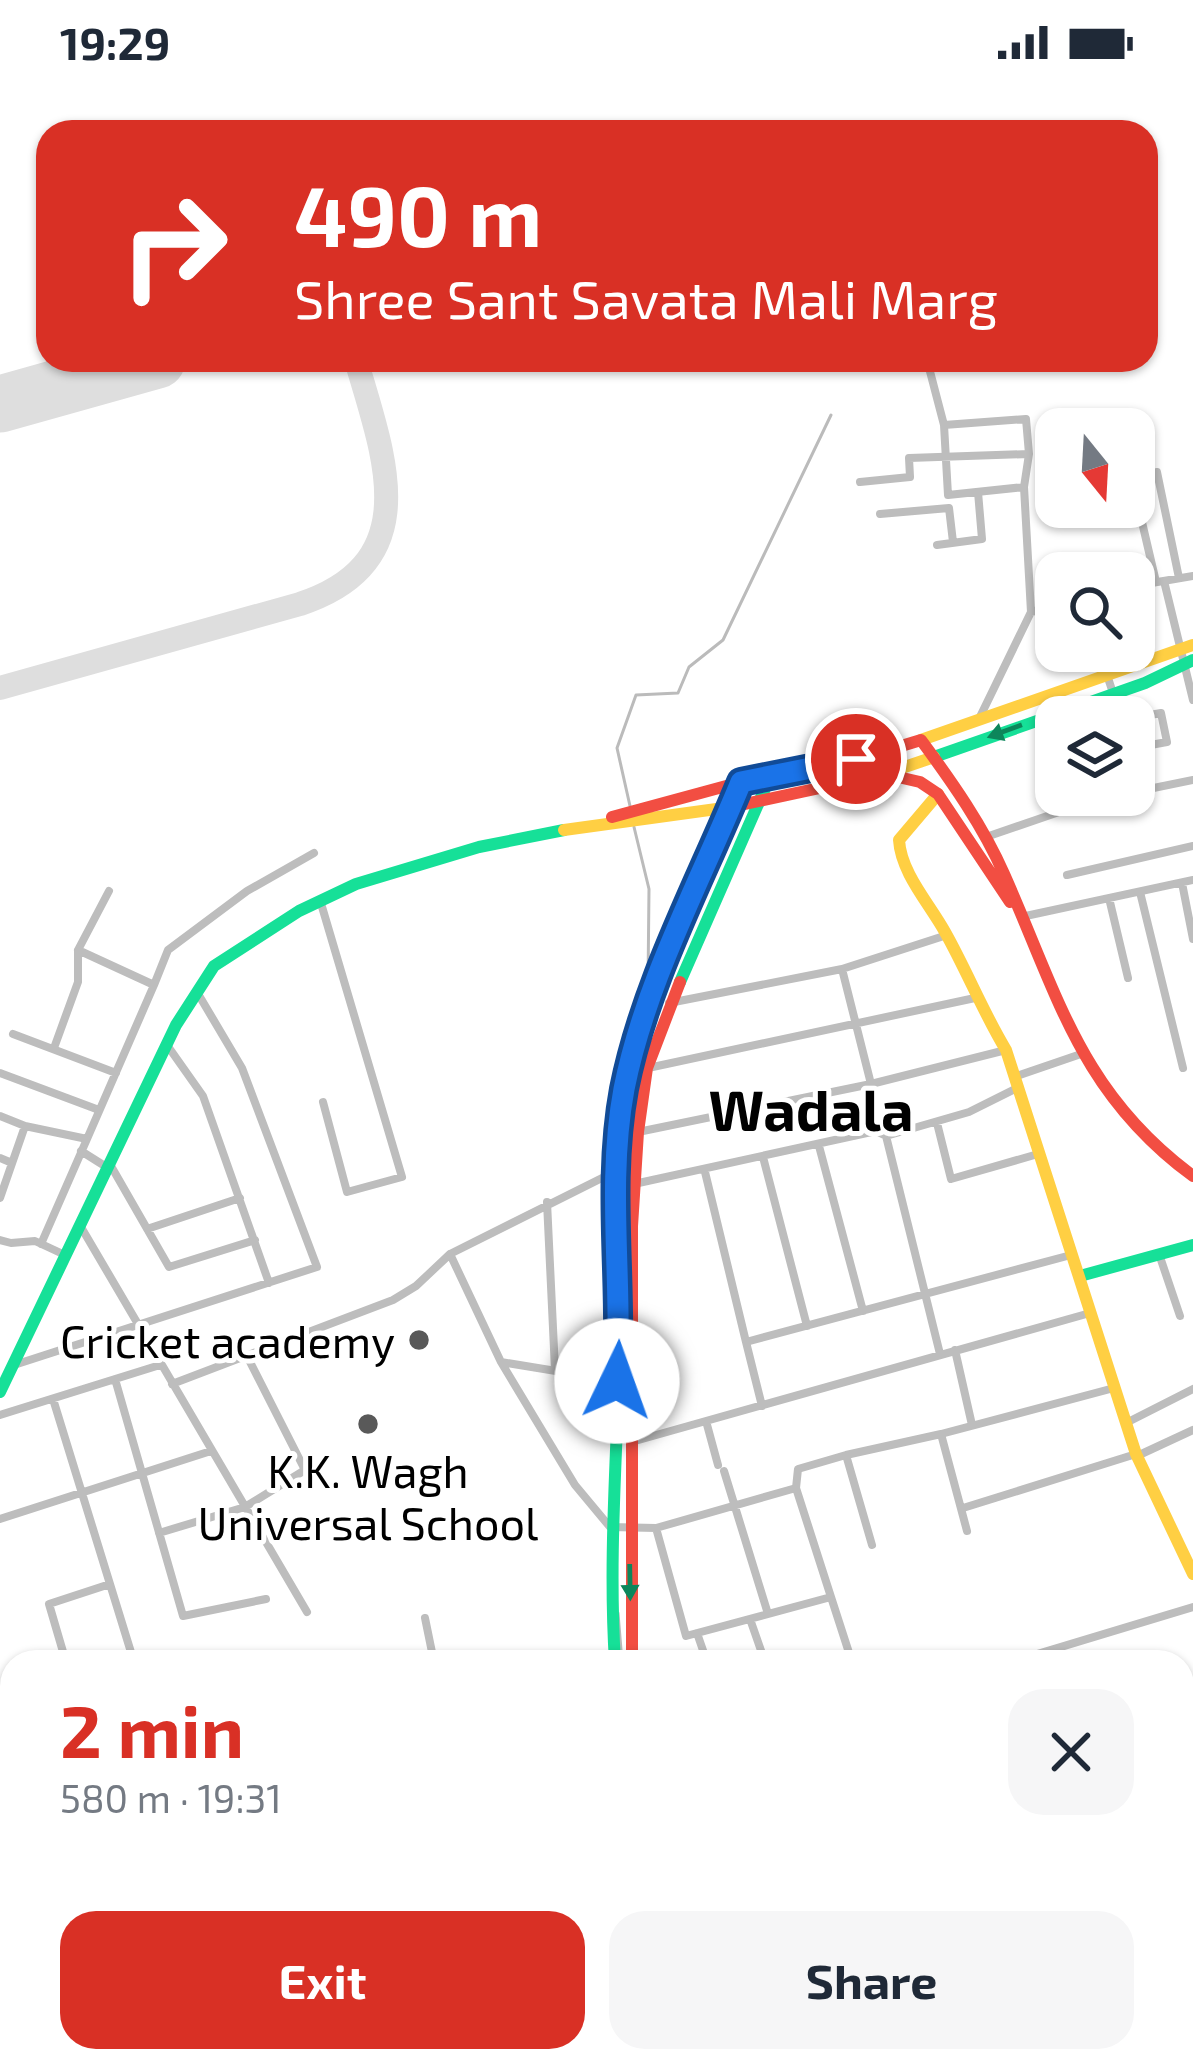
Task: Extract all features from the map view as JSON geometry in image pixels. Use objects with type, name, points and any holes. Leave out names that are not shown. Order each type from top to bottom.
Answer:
[{"type":"main road","points":[[1155,663],[1188,655]]},
{"type":"main road","points":[[0,1392],[196,992],[211,969],[263,931],[320,898],[388,871],[604,821],[758,803],[885,774],[1113,694],[1188,655]]},
{"type":"main road","points":[[604,821],[741,782],[885,752],[1125,672]]},
{"type":"main road","points":[[921,740],[954,782],[985,838],[1081,1054],[1133,1128],[1193,1176]]},
{"type":"main road","points":[[885,774],[920,782],[938,794],[1022,917]]},
{"type":"main road","points":[[632,1650],[628,1528],[635,1441],[634,1178],[647,1068],[669,1003],[770,777]]},
{"type":"main road","points":[[615,1650],[610,1527],[620,1334],[614,1172],[624,1090],[639,1030],[741,782]]},
{"type":"main road","points":[[938,794],[899,839],[900,857],[947,935],[975,998],[1006,1050],[1137,1455],[1193,1574]]},
{"type":"main road","points":[[1080,1276],[1193,1245]]},
{"type":"street","points":[[930,372],[944,424],[948,495],[1024,488]]},
{"type":"street","points":[[944,424],[1026,418],[1029,454],[1024,488],[1031,612],[978,721]]},
{"type":"street","points":[[860,482],[910,477],[909,458],[1029,454]]},
{"type":"street","points":[[1157,472],[1179,578]]},
{"type":"street","points":[[937,545],[982,539],[979,492]]},
{"type":"street","points":[[880,514],[949,508],[952,542]]},
{"type":"street","points":[[1142,528],[1150,566],[1188,655],[1193,700]]},
{"type":"street","points":[[1155,582],[1193,576]]},
{"type":"street","points":[[1031,612],[1035,611]]},
{"type":"street","points":[[1108,678],[1113,694]]},
{"type":"street","points":[[1155,713],[1161,712],[1167,742],[1155,744]]},
{"type":"street","points":[[1155,788],[1193,781]]},
{"type":"street","points":[[985,838],[1048,816]]},
{"type":"street","points":[[1067,875],[1193,846]]},
{"type":"street","points":[[41,1244],[168,950],[247,891],[314,854]]},
{"type":"street","points":[[1022,917],[1193,880]]},
{"type":"street","points":[[1182,883],[1193,939]]},
{"type":"street","points":[[54,1048],[78,982],[78,950],[109,891]]},
{"type":"street","points":[[1140,892],[1183,1068]]},
{"type":"street","points":[[320,898],[403,1177],[347,1192],[322,1102]]},
{"type":"street","points":[[1109,898],[1128,978]]},
{"type":"street","points":[[669,1003],[842,969],[947,935]]},
{"type":"street","points":[[78,950],[154,985]]},
{"type":"street","points":[[842,969],[871,1084],[876,1131]]},
{"type":"street","points":[[12,1366],[317,1268],[242,1068],[196,992]]},
{"type":"street","points":[[647,1068],[975,998]]},
{"type":"street","points":[[13,1034],[116,1073]]},
{"type":"street","points":[[167,1045],[203,1096],[269,1282]]},
{"type":"street","points":[[638,1132],[871,1084],[1006,1050]]},
{"type":"street","points":[[172,1384],[393,1300],[450,1254],[614,1172],[634,1178],[705,1172],[876,1131],[886,1136],[937,1123],[1081,1054]]},
{"type":"street","points":[[0,1073],[99,1110]]},
{"type":"street","points":[[0,1116],[86,1139]]},
{"type":"street","points":[[937,1123],[951,1179],[1038,1154]]},
{"type":"street","points":[[0,1198],[25,1126]]},
{"type":"street","points":[[886,1136],[940,1354]]},
{"type":"street","points":[[819,1146],[863,1311]]},
{"type":"street","points":[[81,1151],[110,1167],[169,1267],[255,1240]]},
{"type":"street","points":[[763,1157],[807,1326]]},
{"type":"street","points":[[0,1158],[13,1163]]},
{"type":"street","points":[[705,1172],[762,1406]]},
{"type":"street","points":[[147,1228],[240,1198]]},
{"type":"street","points":[[547,1202],[555,1370]]},
{"type":"street","points":[[81,1227],[307,1612]]},
{"type":"street","points":[[0,1240],[41,1244],[67,1256]]},
{"type":"street","points":[[450,1254],[501,1362],[575,1485],[610,1527],[656,1528],[796,1488]]},
{"type":"street","points":[[1159,1254],[1180,1316]]},
{"type":"street","points":[[746,1342],[1073,1255]]},
{"type":"street","points":[[635,1441],[1090,1313]]},
{"type":"street","points":[[955,1350],[972,1425]]},
{"type":"street","points":[[159,1533],[244,1507],[305,1470],[247,1356]]},
{"type":"street","points":[[501,1362],[617,1381]]},
{"type":"street","points":[[0,1414],[160,1365]]},
{"type":"street","points":[[115,1379],[183,1616],[266,1598]]},
{"type":"street","points":[[848,1650],[796,1488],[798,1469],[1114,1388]]},
{"type":"street","points":[[1126,1423],[1193,1389]]},
{"type":"street","points":[[53,1399],[130,1650]]},
{"type":"street","points":[[706,1421],[768,1614]]},
{"type":"street","points":[[963,1508],[1137,1455],[1193,1430]]},
{"type":"street","points":[[941,1434],[967,1531]]},
{"type":"street","points":[[0,1520],[211,1451]]},
{"type":"street","points":[[846,1455],[872,1545]]},
{"type":"street","points":[[656,1528],[686,1636],[831,1597]]},
{"type":"street","points":[[62,1650],[49,1604],[110,1584]]},
{"type":"street","points":[[1051,1650],[1193,1607]]},
{"type":"street","points":[[425,1618],[432,1650]]},
{"type":"street","points":[[750,1618],[761,1650]]},
{"type":"street","points":[[697,1633],[703,1650]]},
{"type":"waterway","points":[[630,806],[617,748],[636,695],[678,693],[689,667],[723,640],[831,415]]},
{"type":"waterway","points":[[634,827],[649,889],[648,983]]},
{"type":"waterway","points":[[618,1613],[621,1650]]},
{"type":"taxiway","points":[[0,688],[300,604],[340,585],[367,561],[381,533],[386,502],[377,432],[360,372]]},
{"type":"runway","points":[[0,404],[114,372]]},
{"type":"traffic: fast","points":[[934,757],[1145,683],[1193,660]]},
{"type":"traffic: fast","points":[[614,1650],[618,1150],[634,1048],[675,932],[741,782],[875,754]]},
{"type":"traffic: fast","points":[[680,982],[770,777]]},
{"type":"traffic: fast","points":[[0,1392],[176,1025],[214,966],[299,911],[356,884],[479,847],[564,830]]},
{"type":"traffic: fast","points":[[1080,1276],[1193,1245]]},
{"type":"traffic: slow","points":[[921,740],[1193,645]]},
{"type":"traffic: slow","points":[[890,772],[934,757]]},
{"type":"traffic: slow","points":[[938,794],[899,840],[901,852],[1006,1050],[1136,1454],[1193,1574]]},
{"type":"traffic: slow","points":[[564,830],[731,807]]},
{"type":"traffic: jam","points":[[875,754],[921,740],[987,839],[1058,1001],[1098,1076],[1123,1111],[1193,1176]]},
{"type":"traffic: jam","points":[[731,807],[885,774],[920,782],[938,794],[1010,902]]},
{"type":"traffic: jam","points":[[612,817],[741,782]]},
{"type":"traffic: jam","points":[[632,1650],[632,1226],[638,1132],[647,1068],[680,982]]},
{"type":"place","name":"Cricket academy","points":[[419,1340]]},
{"type":"place","name":"K.K. Wagh Universal School","points":[[368,1424]]},
{"type":"district","name":"Wadala","points":[[811,1108]]},
{"type":"route","points":[[617,1381],[620,1334],[614,1172],[624,1090],[659,977],[741,782],[856,759]]}]
